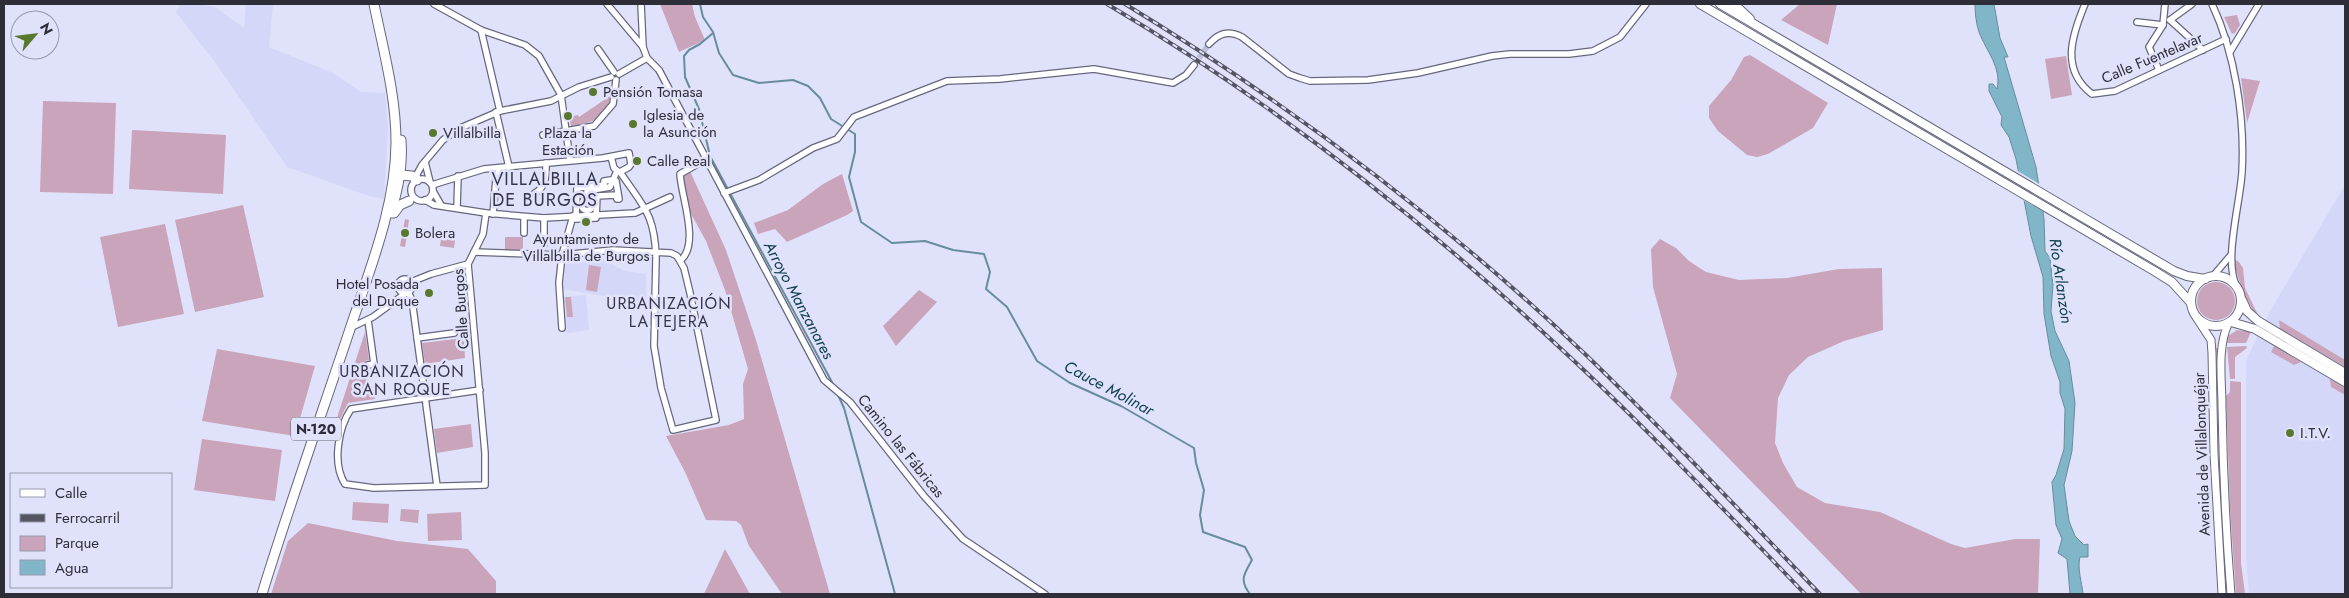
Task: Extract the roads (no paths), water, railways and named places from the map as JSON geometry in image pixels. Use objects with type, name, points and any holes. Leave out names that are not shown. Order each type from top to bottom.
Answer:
[{"type":"highway","name":"N-120","points":[[374,4],[401,135],[398,178]]},
{"type":"highway","name":"N-120","points":[[387,221],[396,142],[392,97]]},
{"type":"highway","points":[[396,142],[398,160],[396,198],[417,200]]},
{"type":"highway","points":[[398,178],[412,176],[417,180]]},
{"type":"highway","points":[[387,221],[398,178]]},
{"type":"highway","name":"N-120","points":[[262,594],[350,328],[396,198]]},
{"type":"highway","points":[[387,221],[398,207],[417,200]]},
{"type":"main road","points":[[1700,4],[2167,278],[2191,303],[2196,317],[2209,326],[2220,326],[2230,323],[2255,329],[2345,382]]},
{"type":"main road","points":[[1720,4],[2180,274],[2204,279]]},
{"type":"main road","points":[[1734,4],[1754,24]]},
{"type":"main road","points":[[2191,303],[2194,290],[2204,279],[2213,276],[2228,279],[2236,286],[2247,311],[2258,321],[2345,373]]},
{"type":"main road","points":[[2230,323],[2240,309],[2242,300]]},
{"type":"street","name":"Camino las Fábricas","points":[[607,4],[643,48],[647,58],[659,70],[706,159],[727,191],[819,374],[829,386],[850,402],[924,496],[963,539],[1045,594]]},
{"type":"street","name":"Camino las Fábricas","points":[[641,4],[643,48]]},
{"type":"street","points":[[1209,44],[1221,34],[1235,33],[1289,74],[1300,78],[1310,81],[1376,80],[1418,73],[1492,56],[1510,54],[1569,54],[1593,51],[1620,37],[1646,4]]},
{"type":"street","name":"Calle Fuentelavar","points":[[2085,4],[2076,26],[2070,57],[2075,74],[2087,90],[2096,94],[2115,91],[2226,39]]},
{"type":"street","points":[[2165,4],[2165,22]]},
{"type":"street","points":[[2159,70],[2149,47],[2165,22],[2192,4]]},
{"type":"street","points":[[2212,4],[2230,52],[2240,124],[2242,170],[2238,213],[2231,255],[2232,276],[2236,286]]},
{"type":"street","points":[[2230,52],[2259,4]]},
{"type":"street","points":[[438,5],[481,30],[526,45],[533,50],[545,65],[561,95],[570,160]]},
{"type":"street","points":[[2136,22],[2165,22],[2203,50]]},
{"type":"street","points":[[481,30],[510,167]]},
{"type":"street","points":[[543,135],[567,133],[597,124],[613,104],[615,76],[598,49]]},
{"type":"street","points":[[647,58],[615,76],[579,87],[551,101],[498,112],[452,133],[425,162],[417,174],[417,180],[413,185],[412,191],[417,200],[430,204],[490,213],[544,218],[575,216],[588,213],[635,213],[646,209],[651,204],[670,197]]},
{"type":"street","points":[[727,191],[768,176],[812,148],[837,139],[849,123],[858,115],[951,80],[987,80],[1094,69],[1173,82],[1186,75],[1194,65]]},
{"type":"street","points":[[432,186],[458,176],[500,168],[611,157],[629,151],[631,164],[629,168],[620,173],[607,189],[586,191],[578,188]]},
{"type":"street","points":[[474,252],[562,255],[608,250],[656,252],[671,253],[681,260],[700,336],[716,420],[673,430],[661,388],[654,346],[656,252],[653,229],[646,209],[611,157]]},
{"type":"street","points":[[681,260],[685,256],[689,230],[680,174],[706,159]]},
{"type":"street","points":[[425,162],[432,186],[441,205]]},
{"type":"street","points":[[535,193],[540,190],[546,180],[546,163]]},
{"type":"street","name":"Calle Burgos","points":[[437,486],[485,485],[485,452],[468,264],[483,234],[490,213],[500,168]]},
{"type":"street","points":[[457,207],[458,176]]},
{"type":"street","points":[[417,180],[424,179],[432,186]]},
{"type":"street","points":[[575,216],[576,219],[596,218],[598,214],[597,196],[616,195],[617,199],[619,199],[619,188],[616,181],[604,181],[604,184],[594,187],[578,188]]},
{"type":"street","points":[[417,200],[430,197],[432,186]]},
{"type":"street","points":[[562,328],[559,283],[562,255],[575,216],[578,188]]},
{"type":"street","points":[[586,191],[587,199],[592,204],[588,213]]},
{"type":"street","points":[[524,217],[524,233]]},
{"type":"street","points":[[544,218],[544,244]]},
{"type":"street","points":[[2213,276],[2231,255]]},
{"type":"street","points":[[411,282],[430,274],[468,264]]},
{"type":"street","points":[[350,328],[368,320],[389,305],[407,292],[412,287],[411,282],[406,278],[398,282],[398,289],[389,305]]},
{"type":"street","points":[[398,289],[407,292],[412,300],[417,338],[425,397],[437,486],[374,488],[345,484],[341,474],[338,440],[351,409],[425,397],[480,390]]},
{"type":"street","name":"Avenida de Villalonquéjar","points":[[2196,317],[2211,340],[2215,470],[2222,594]]},
{"type":"street","points":[[368,320],[374,364],[368,365]]},
{"type":"street","name":"Avenida de Villalonquéjar","points":[[2230,323],[2222,340],[2222,368],[2225,494],[2231,594]]},
{"type":"street","points":[[417,338],[454,333]]},
{"type":"water","name":"Río Arlanzón","points":[[1975,4],[1994,4],[2000,38],[2008,57],[2004,57],[2036,167],[2044,219],[2045,251],[2050,258],[2053,285],[2051,311],[2055,331],[2069,361],[2075,403],[2072,451],[2064,485],[2069,521],[2075,536],[2084,545],[2088,544],[2088,557],[2080,557],[2079,561],[2083,594],[2070,594],[2067,559],[2058,553],[2062,539],[2056,525],[2052,482],[2064,449],[2065,409],[2060,393],[2060,382],[2051,356],[2044,314],[2043,277],[2031,236],[2016,159],[2009,137],[2001,125],[2002,117],[1989,91],[1989,84],[1993,84],[1997,89],[1997,73],[1979,32]]},
{"type":"waterway","name":"Cauce Molinar","points":[[700,4],[703,17],[713,32],[719,53],[733,75],[759,83],[793,80],[808,86],[820,98],[831,119],[855,134],[855,152],[849,177],[861,222],[892,243],[925,241],[953,250],[984,254],[990,272],[986,289],[1007,307],[1037,361],[1070,383],[1121,406],[1194,448],[1196,463],[1204,490],[1200,515],[1203,532],[1245,547],[1252,560],[1244,577],[1245,585],[1250,594]]},
{"type":"waterway","name":"Arroyo Manzanares","points":[[713,33],[689,50],[684,56],[685,77],[699,109],[710,156],[833,384]]},
{"type":"waterway","name":"Arroyo Manzanares","points":[[838,395],[844,408],[895,594]]},
{"type":"tunnel","points":[[1194,65],[1209,44]]},
{"type":"railway","points":[[1107,4],[1167,41],[1285,120],[1397,206],[1452,252],[1506,298],[1621,406],[1805,594]]},
{"type":"railway","points":[[1125,4],[1186,42],[1306,124],[1421,211],[1477,257],[1532,305],[1615,383],[1820,594]]},
{"type":"place","name":"Pensión Tomasa","points":[[593,92]]},
{"type":"place","name":"Plaza la Estación","points":[[568,116]]},
{"type":"place","name":"Iglesia de la Asunción","points":[[633,124]]},
{"type":"place","name":"Villalbilla","points":[[433,133]]},
{"type":"place","name":"Calle Real","points":[[637,161]]},
{"type":"place","name":"Ayuntamiento de Villalbilla de Burgos","points":[[586,222]]},
{"type":"place","name":"Bolera","points":[[405,233]]},
{"type":"place","name":"Hotel Posada del Duque","points":[[429,293]]},
{"type":"place","name":"I.T.V.","points":[[2290,433]]},
{"type":"district","name":"VILLALBILLA DE BURGOS","points":[[545,189]]},
{"type":"district","name":"URBANIZACIÓN LA TEJERA","points":[[669,312]]},
{"type":"district","name":"URBANIZACIÓN SAN ROQUE","points":[[402,380]]}]
